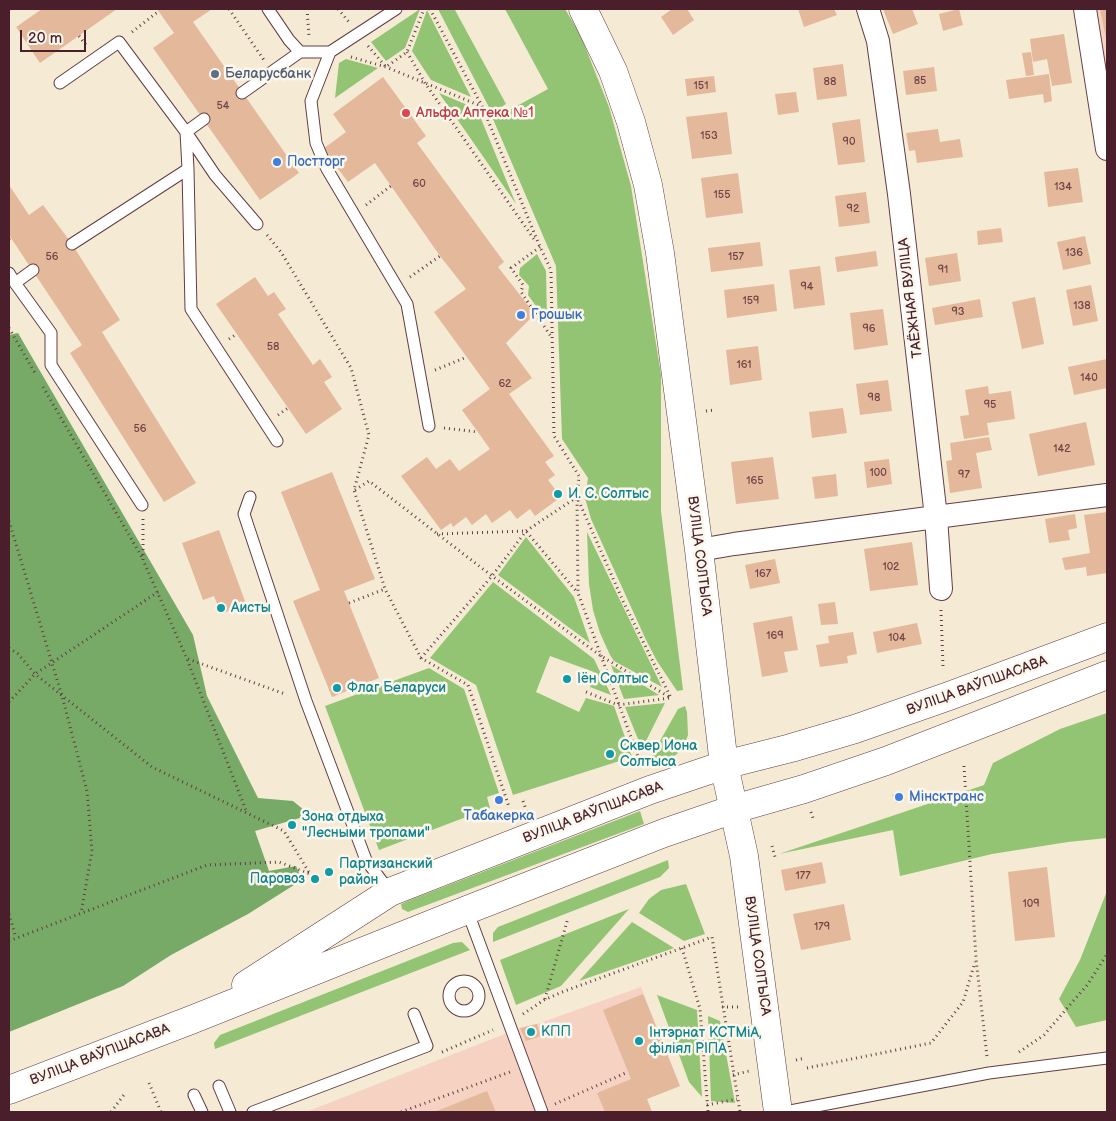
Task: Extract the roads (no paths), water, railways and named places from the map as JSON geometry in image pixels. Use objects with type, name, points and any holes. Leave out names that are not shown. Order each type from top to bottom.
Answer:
[{"type":"main road","name":"ВУЛІЦА СОЛТЫСА","points":[[583,9],[616,79],[631,122],[648,185],[660,253],[699,550],[724,764],[745,862],[778,1112]]},
{"type":"main road","name":"ВУЛІЦА ВАЎПШАСАВА","points":[[191,1020],[390,892],[650,790],[724,764],[791,748],[855,729],[1107,637]]},
{"type":"main road","name":"ВУЛІЦА ВАЎПШАСАВА","points":[[9,1090],[651,838],[734,809],[804,789],[886,761],[1107,675]]},
{"type":"street","name":"ТАЁЖНАЯ ВУЛІЦА","points":[[868,9],[878,41],[899,194],[936,517],[941,590]]},
{"type":"street","points":[[1084,9],[1107,149]]},
{"type":"street","points":[[699,550],[1107,495]]},
{"type":"lane","points":[[268,9],[289,40],[300,52]]},
{"type":"lane","points":[[242,92],[300,52],[330,52],[396,9]]},
{"type":"lane","points":[[60,83],[119,42],[186,132],[215,175],[257,224]]},
{"type":"lane","points":[[330,52],[311,101],[316,143],[327,169],[407,304],[429,426]]},
{"type":"lane","points":[[186,132],[204,119]]},
{"type":"lane","points":[[186,132],[191,309],[277,441]]},
{"type":"lane","points":[[72,244],[188,170]]},
{"type":"lane","points":[[33,270],[12,278],[51,333],[51,365],[142,505]]},
{"type":"lane","points":[[250,497],[244,514],[306,701],[366,860],[390,892]]},
{"type":"lane","points":[[467,910],[542,1111]]},
{"type":"lane","points":[[253,1112],[427,1046],[414,1014]]},
{"type":"lane","points":[[785,1112],[989,1073],[1107,1058]]},
{"type":"lane","points":[[219,1086],[230,1112]]},
{"type":"lane","points":[[194,1095],[202,1112]]},
{"type":"place","name":"Беларусбанк","points":[[215,74]]},
{"type":"place","name":"Альфа Аптека №1","points":[[406,113]]},
{"type":"place","name":"Постторг","points":[[277,162]]},
{"type":"place","name":"Грошык","points":[[521,315]]},
{"type":"place","name":"И. С. Солтыс","points":[[558,494]]},
{"type":"place","name":"Аисты","points":[[221,608]]},
{"type":"place","name":"Іён Солтыс","points":[[567,679]]},
{"type":"place","name":"Флаг Беларуси","points":[[337,688]]},
{"type":"place","name":"Сквер Иона Солтыса","points":[[610,754]]},
{"type":"place","name":"Мінсктранс","points":[[899,797]]},
{"type":"place","name":"Табакерка","points":[[499,800]]},
{"type":"place","name":"Зона отдыха \"Лесными тропами\"","points":[[292,825]]},
{"type":"place","name":"Партизанский район","points":[[329,872]]},
{"type":"place","name":"Паровоз","points":[[315,879]]},
{"type":"place","name":"КПП","points":[[531,1032]]},
{"type":"place","name":"Інтэрнат КСТМіА, філіял РІПА","points":[[639,1041]]}]
